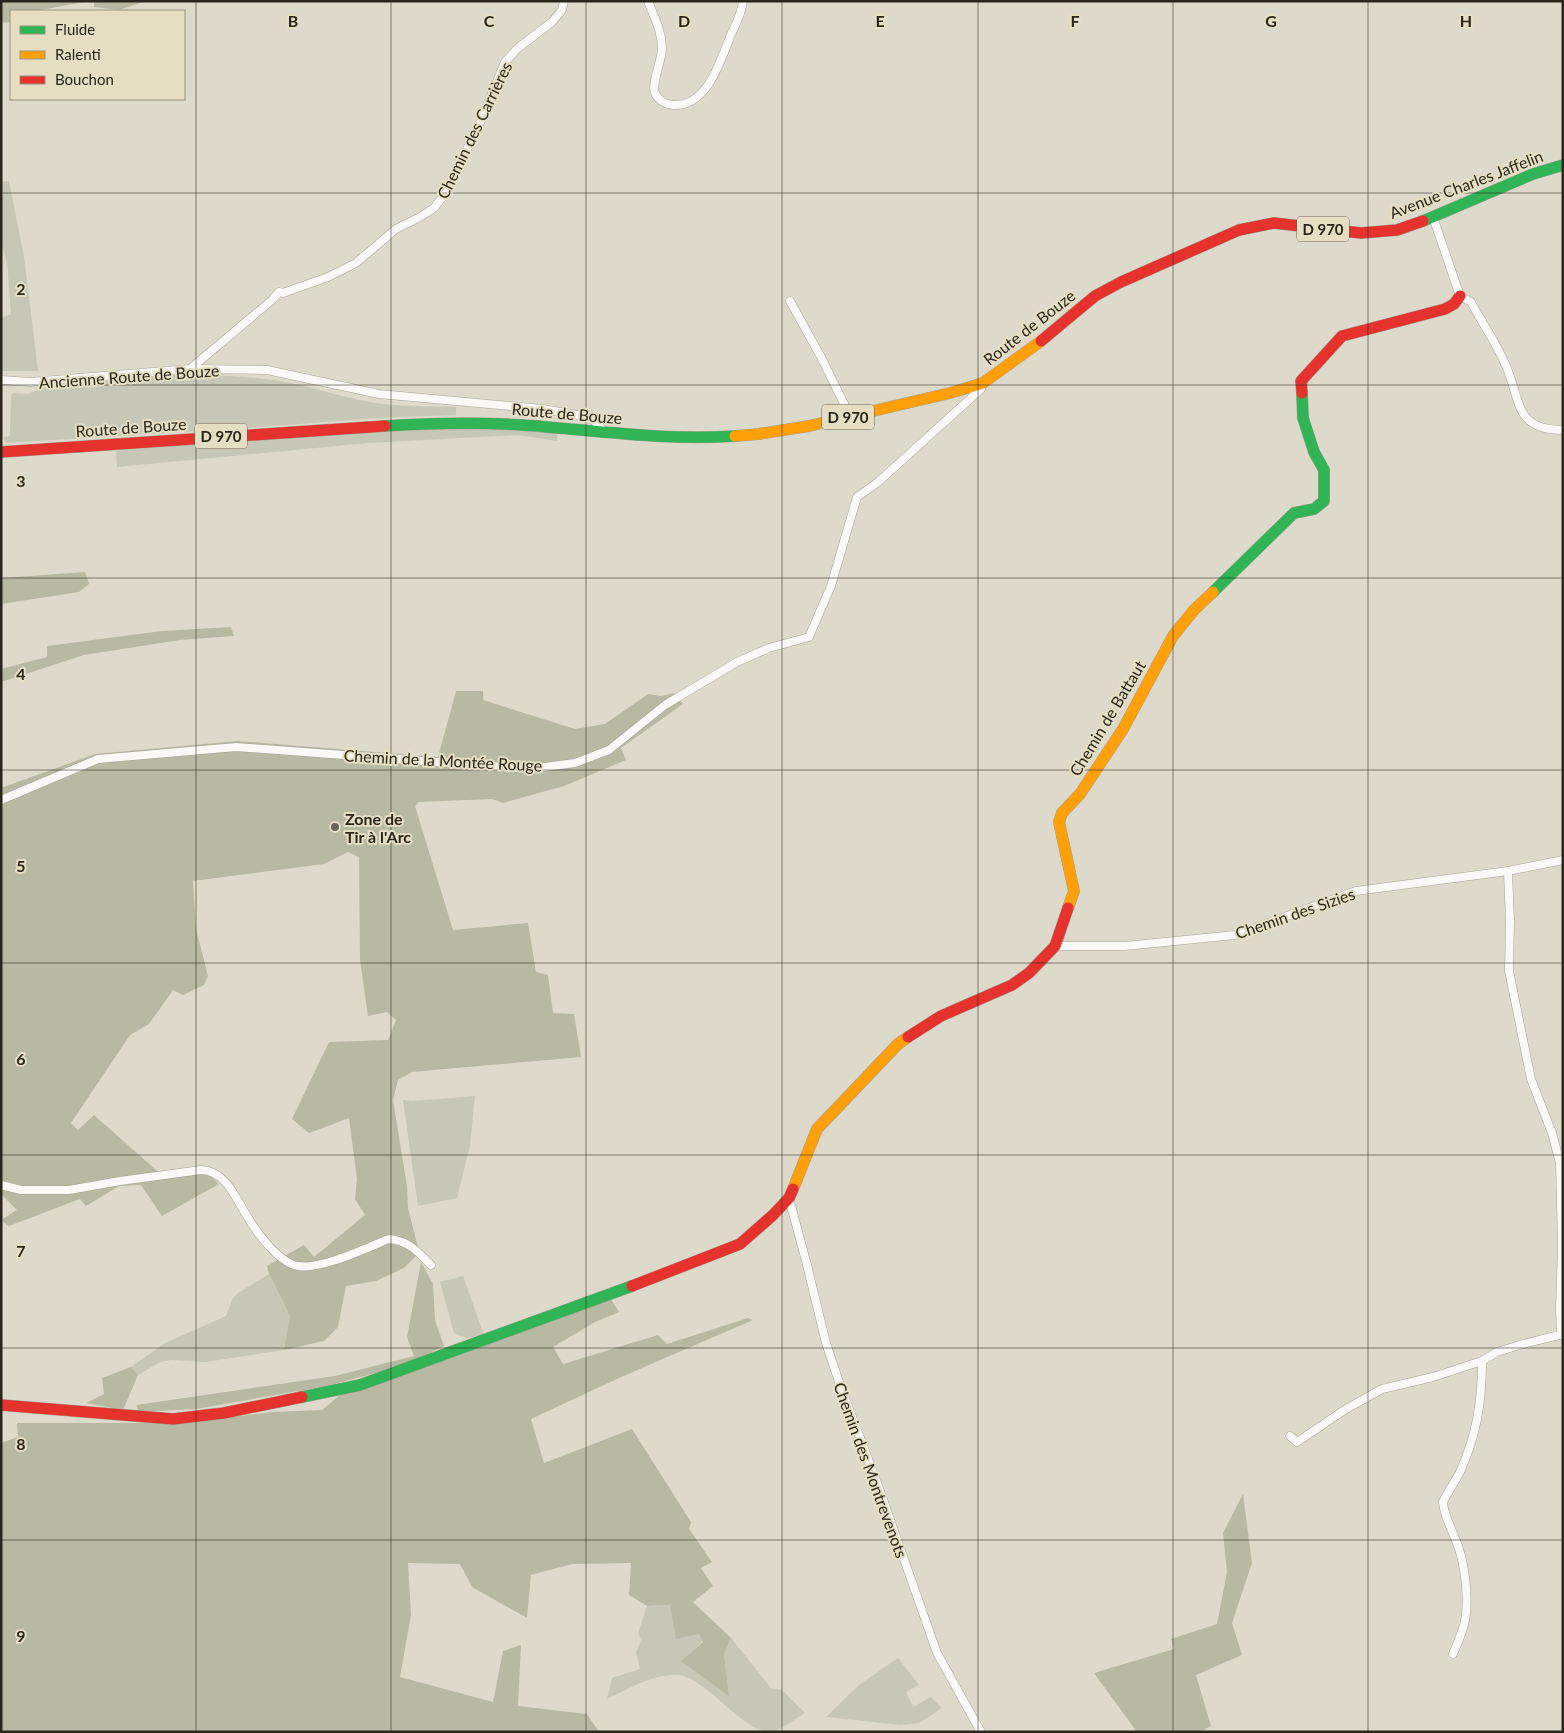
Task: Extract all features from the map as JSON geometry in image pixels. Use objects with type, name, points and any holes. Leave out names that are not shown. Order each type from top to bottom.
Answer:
[{"type":"street","name":"Chemin des Carrières","points":[[190,369],[241,327],[279,292],[283,293],[328,277],[356,263],[396,229],[420,218],[434,208],[445,194],[479,124],[505,62],[512,54],[552,22],[562,10],[564,1]]},
{"type":"street","points":[[648,1],[659,26],[662,42],[660,63],[654,88],[661,100],[675,105],[694,100],[708,84],[720,63],[743,1]]},
{"type":"street","name":"Avenue Charles Jaffelin","points":[[1095,296],[1121,282],[1239,230],[1274,223],[1361,233],[1397,230],[1533,174],[1563,164]]},
{"type":"street","points":[[1433,216],[1460,296],[1471,302],[1506,366],[1515,397],[1523,414],[1535,426],[1563,430]]},
{"type":"street","name":"Route de Bouze","points":[[1,452],[440,422],[522,425],[645,436],[701,438],[759,434],[809,426],[950,393],[983,383],[1034,347],[1095,296]]},
{"type":"street","name":"Chemin de Battaut","points":[[1,1405],[173,1419],[224,1413],[360,1385],[694,1263],[740,1244],[773,1215],[788,1198],[817,1129],[898,1044],[941,1016],[1012,985],[1029,973],[1055,946],[1074,891],[1060,822],[1062,813],[1080,794],[1123,729],[1173,636],[1194,610],[1294,514],[1314,509],[1324,501],[1324,470],[1314,452],[1303,418],[1301,381],[1342,336],[1445,309],[1454,304],[1460,296]]},
{"type":"street","points":[[790,301],[821,357],[850,416]]},
{"type":"street","name":"Ancienne Route de Bouze","points":[[1,380],[30,382],[190,369],[267,370],[379,394],[577,415],[593,420],[606,433]]},
{"type":"street","name":"Chemin de la Montée Rouge","points":[[1,800],[98,759],[236,747],[530,769],[575,763],[609,750],[665,705],[737,662],[769,648],[809,637],[832,586],[857,497],[877,483],[981,389],[983,383]]},
{"type":"street","name":"Chemin des Sizies","points":[[1055,946],[1126,946],[1235,935],[1356,890],[1508,871],[1563,860]]},
{"type":"street","points":[[1290,1436],[1297,1442],[1346,1409],[1382,1389],[1433,1377],[1482,1361],[1506,1349],[1562,1335],[1560,1309],[1562,1245],[1560,1163],[1552,1133],[1531,1079],[1509,971],[1508,871]]},
{"type":"street","points":[[1,1185],[21,1190],[69,1190],[129,1179],[210,1170],[228,1184],[248,1219],[272,1249],[285,1261],[298,1266],[315,1266],[389,1239],[400,1240],[415,1249],[431,1265]]},
{"type":"street","name":"Chemin des Montrevenots","points":[[788,1198],[807,1265],[826,1344],[840,1385],[871,1465],[937,1653],[981,1732]]},
{"type":"street","points":[[1453,1654],[1464,1625],[1466,1585],[1462,1559],[1456,1538],[1444,1512],[1443,1502],[1459,1474],[1473,1437],[1481,1401],[1482,1361]]},
{"type":"green space","points":[[1,1],[89,1],[41,10],[10,10],[10,22],[1,23]]},
{"type":"green space","points":[[94,1],[146,1],[119,10],[94,7]]},
{"type":"green space","points":[[9,181],[24,257],[38,371],[1,371],[1,318],[11,314],[7,262],[1,243],[1,182]]},
{"type":"green space","points":[[166,375],[266,379],[379,403],[405,406],[456,407],[456,415],[377,418],[6,443],[3,437],[10,436],[11,395],[14,393],[28,394],[43,388]]},
{"type":"green space","points":[[434,427],[470,427],[558,433],[557,441],[518,435],[368,443],[117,467],[116,451]]},
{"type":"green space","points":[[85,572],[89,584],[79,592],[1,604],[1,578]]},
{"type":"green space","points":[[231,627],[234,636],[180,640],[84,655],[1,682],[1,669],[47,657],[47,646],[162,631]]},
{"type":"green space","points":[[456,691],[483,691],[483,700],[575,729],[605,724],[648,694],[661,696],[674,693],[683,704],[621,748],[626,760],[564,786],[503,803],[492,799],[419,802],[415,806],[453,930],[528,923],[536,972],[548,975],[553,1013],[574,1014],[581,1057],[412,1072],[398,1080],[393,1100],[407,1186],[408,1208],[418,1247],[415,1257],[404,1268],[376,1281],[346,1286],[338,1327],[324,1341],[284,1350],[290,1316],[269,1274],[267,1266],[304,1245],[314,1257],[365,1215],[355,1199],[357,1179],[349,1118],[309,1133],[292,1119],[329,1042],[388,1040],[396,1020],[387,1012],[368,1016],[360,960],[359,857],[348,852],[324,864],[193,881],[196,929],[208,976],[204,985],[183,995],[173,990],[149,1024],[130,1035],[71,1123],[78,1130],[94,1115],[164,1177],[206,1172],[219,1184],[162,1216],[141,1185],[119,1186],[86,1206],[80,1199],[9,1226],[1,1220],[17,1210],[1,1194],[1,788],[95,754],[237,741],[438,757]]},
{"type":"green space","points":[[475,1096],[470,1146],[457,1198],[418,1206],[403,1100]]},
{"type":"green space","points":[[421,1262],[433,1284],[435,1320],[444,1346],[409,1364],[327,1386],[196,1409],[139,1412],[136,1405],[335,1376],[414,1356],[407,1337]]},
{"type":"green space","points":[[269,1274],[290,1316],[284,1350],[206,1362],[171,1360],[160,1362],[138,1375],[131,1367],[165,1343],[226,1316],[233,1298],[238,1293]]},
{"type":"green space","points":[[463,1276],[484,1335],[466,1338],[454,1333],[440,1282]]},
{"type":"green space","points":[[610,1298],[619,1312],[595,1322],[553,1347],[563,1364],[658,1335],[667,1344],[748,1318],[753,1320],[619,1378],[531,1419],[544,1463],[632,1429],[691,1522],[689,1529],[712,1562],[701,1568],[713,1586],[693,1602],[731,1638],[724,1654],[729,1696],[681,1661],[703,1642],[699,1634],[676,1639],[670,1605],[647,1606],[629,1595],[631,1563],[572,1564],[531,1575],[527,1618],[472,1587],[460,1564],[408,1563],[411,1615],[400,1677],[493,1702],[503,1651],[521,1645],[518,1706],[587,1714],[599,1732],[1,1732],[1,1443],[18,1437],[17,1423],[187,1423],[271,1412],[322,1410],[340,1395]]},
{"type":"green space","points":[[131,1367],[138,1375],[123,1410],[86,1403],[104,1394],[102,1378]]},
{"type":"green space","points":[[1243,1494],[1252,1563],[1232,1623],[1242,1655],[1196,1675],[1211,1726],[1200,1732],[1137,1732],[1094,1673],[1174,1649],[1171,1639],[1217,1624],[1227,1572],[1223,1533]]},
{"type":"green space","points":[[670,1605],[699,1634],[703,1641],[682,1661],[729,1695],[724,1654],[731,1638],[771,1688],[782,1690],[805,1713],[776,1731],[761,1730],[737,1715],[701,1685],[690,1678],[679,1675],[660,1676],[651,1679],[607,1699],[612,1678],[640,1669],[636,1652],[641,1640],[638,1633],[647,1606]]},
{"type":"green space","points":[[898,1658],[919,1685],[906,1692],[913,1707],[931,1697],[942,1708],[919,1723],[901,1725],[826,1717],[859,1685]]},
{"type":"traffic: fast","points":[[1423,221],[1533,174],[1563,165]]},
{"type":"traffic: fast","points":[[1213,592],[1294,513],[1314,509],[1324,501],[1324,470],[1314,452],[1303,418],[1302,393]]},
{"type":"traffic: fast","points":[[385,426],[488,423],[655,436],[735,436]]},
{"type":"traffic: fast","points":[[302,1397],[360,1385],[632,1286]]},
{"type":"traffic: slow","points":[[735,436],[809,426],[950,393],[983,383],[1041,341]]},
{"type":"traffic: slow","points":[[1068,908],[1074,891],[1059,822],[1062,813],[1080,794],[1123,729],[1173,636],[1194,610],[1213,592]]},
{"type":"traffic: slow","points":[[793,1189],[817,1129],[898,1044],[908,1037]]},
{"type":"traffic: jam","points":[[1041,341],[1095,296],[1121,282],[1239,230],[1274,223],[1361,233],[1397,230],[1423,221]]},
{"type":"traffic: jam","points":[[1302,393],[1301,381],[1342,336],[1445,309],[1454,304],[1460,296]]},
{"type":"traffic: jam","points":[[1,452],[385,426]]},
{"type":"traffic: jam","points":[[908,1037],[941,1016],[1012,985],[1029,973],[1055,946],[1068,908]]},
{"type":"traffic: jam","points":[[632,1286],[740,1244],[773,1215],[789,1198],[793,1189]]},
{"type":"traffic: jam","points":[[1,1405],[173,1419],[224,1413],[302,1397]]},
{"type":"place","name":"Zone de Tir à l'Arc","points":[[335,827]]}]
